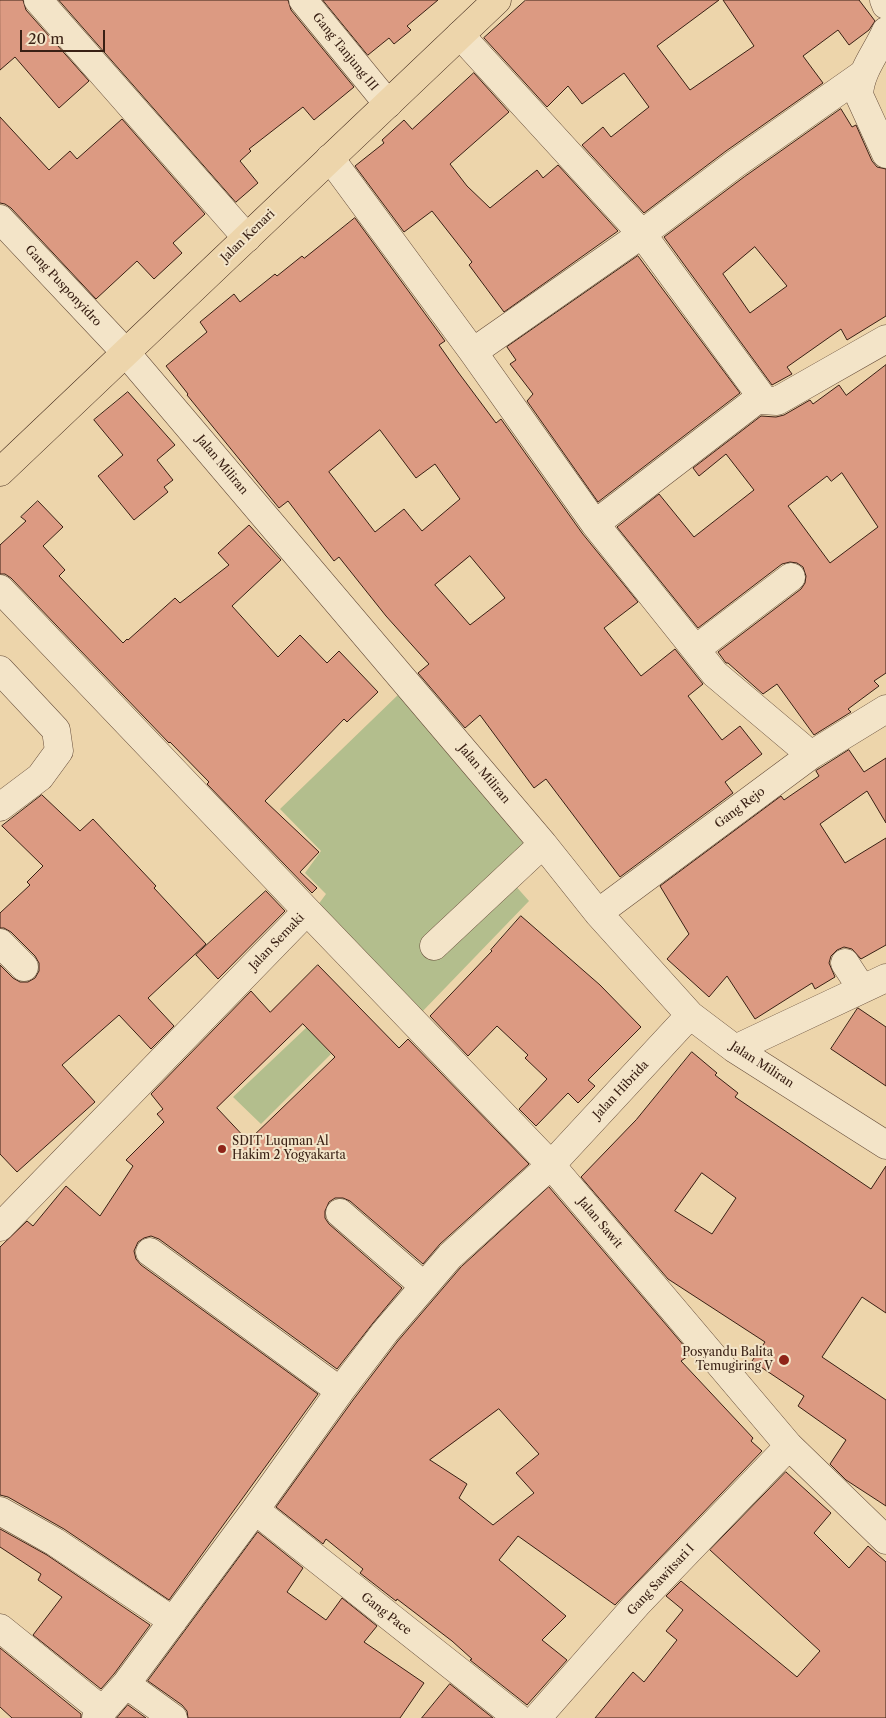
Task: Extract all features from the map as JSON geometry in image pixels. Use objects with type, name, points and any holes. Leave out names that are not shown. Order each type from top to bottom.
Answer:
[{"type":"main road","name":"Jalan Kenari","points":[[0,472],[496,0]]},
{"type":"street","points":[[38,0],[247,238]]},
{"type":"street","name":"Gang Tanjung III","points":[[303,0],[388,104]]},
{"type":"street","points":[[884,0],[886,5]]},
{"type":"street","points":[[886,31],[864,74],[859,95],[886,154]]},
{"type":"street","points":[[460,35],[642,234],[764,400]]},
{"type":"street","points":[[472,352],[642,234],[735,164],[864,74]]},
{"type":"street","points":[[330,158],[595,524],[715,674],[811,755]]},
{"type":"street","name":"Gang Pusponyidro","points":[[0,219],[126,353]]},
{"type":"street","points":[[595,524],[754,402],[777,400],[793,393],[886,340]]},
{"type":"street","name":"Jalan Miliran","points":[[126,353],[543,844],[598,913],[690,1015],[735,1049],[886,1145]]},
{"type":"street","points":[[696,649],[791,577]]},
{"type":"street","name":"Jalan Semaki","points":[[0,589],[306,912],[0,1227]]},
{"type":"street","points":[[0,670],[56,730],[59,751],[40,777],[0,807]]},
{"type":"street","name":"Gang Rejo","points":[[598,913],[811,755],[886,709]]},
{"type":"street","points":[[434,946],[543,844]]},
{"type":"street","name":"Jalan Sawit","points":[[306,912],[551,1165],[789,1446],[886,1540]]},
{"type":"street","points":[[0,943],[24,967]]},
{"type":"street","points":[[845,963],[862,990]]},
{"type":"street","points":[[735,1049],[886,978]]},
{"type":"street","name":"Jalan Hibrida","points":[[100,1714],[126,1684],[385,1332],[450,1256],[551,1165],[690,1015]]},
{"type":"street","points":[[340,1213],[424,1286]]},
{"type":"street","points":[[150,1252],[340,1391]]},
{"type":"street","name":"Gang Sawitsari I","points":[[537,1718],[638,1603],[789,1446]]},
{"type":"street","name":"Gang Pace","points":[[255,1510],[518,1718]]},
{"type":"street","points":[[0,1511],[55,1542],[173,1621]]},
{"type":"street","points":[[0,1628],[100,1714]]},
{"type":"street","points":[[126,1684],[173,1718]]},
{"type":"green space","points":[[401,692],[528,849],[505,874],[529,901],[420,1014],[315,909],[326,894],[305,873],[321,851],[280,809]]},
{"type":"green space","points":[[307,1027],[331,1054],[261,1124],[233,1097]]},
{"type":"building","points":[[0,0],[23,0],[26,10],[89,81],[59,108],[15,57],[0,70]]},
{"type":"building","points":[[59,0],[288,0],[291,10],[354,87],[314,120],[303,107],[249,149],[251,151],[240,161],[258,183],[236,202]]},
{"type":"building","points":[[323,0],[438,0],[407,26],[411,30],[394,44],[389,38],[368,55]]},
{"type":"building","points":[[526,0],[719,0],[657,46],[690,90],[754,46],[723,0],[859,0],[875,21],[869,30],[849,45],[838,30],[803,56],[823,83],[726,151],[644,213],[582,145],[603,127],[611,137],[649,107],[624,73],[582,104],[568,86],[547,107],[484,38]]},
{"type":"building","points":[[474,73],[509,112],[450,164],[467,186],[490,208],[537,170],[543,178],[558,165],[618,231],[504,312],[469,265],[472,262],[432,211],[404,232],[355,166],[384,143],[382,140],[404,120],[412,129]]},
{"type":"building","points":[[841,109],[852,127],[856,125],[872,161],[877,167],[886,169],[886,316],[847,340],[841,329],[787,367],[792,374],[772,385],[664,237],[744,177]],"holes":[[[755,247],[787,286],[750,313],[723,274]]]},
{"type":"building","points":[[0,117],[49,170],[70,151],[77,159],[122,119],[205,214],[173,243],[182,253],[154,279],[137,261],[96,299],[11,208],[0,203]]},
{"type":"building","points":[[355,218],[445,341],[439,345],[458,372],[496,423],[501,419],[582,533],[638,602],[604,628],[641,676],[675,649],[703,684],[688,696],[722,740],[740,726],[762,754],[725,782],[733,793],[620,877],[546,779],[534,788],[480,715],[465,728],[418,673],[429,664],[386,616],[339,557],[334,561],[288,501],[279,508],[187,395],[166,366],[207,332],[200,322],[234,294],[240,302],[275,274],[277,276],[302,256],[304,258]],"holes":[[[380,430],[416,478],[435,464],[460,499],[422,531],[404,509],[375,532],[329,472]],[[470,556],[505,598],[470,625],[435,585]]]},
{"type":"building","points":[[638,256],[740,393],[598,502],[527,401],[533,394],[510,364],[516,360],[507,347]]},
{"type":"building","points":[[886,365],[886,673],[874,681],[879,686],[848,709],[851,712],[814,735],[777,684],[763,694],[726,663],[718,652],[801,589],[805,583],[806,576],[803,567],[797,563],[790,562],[782,564],[698,628],[617,527],[659,494],[694,537],[754,490],[726,454],[699,476],[693,468],[761,416],[776,417],[784,415],[810,400],[813,404],[839,385],[846,395]],"holes":[[[842,473],[878,527],[830,563],[788,506],[827,476],[831,481]]]},
{"type":"building","points":[[128,392],[175,445],[157,460],[173,480],[164,487],[168,492],[134,520],[98,476],[123,455],[94,420]]},
{"type":"building","points":[[38,501],[63,527],[43,546],[65,570],[59,576],[123,643],[175,598],[180,603],[229,565],[218,553],[249,525],[281,560],[232,606],[278,657],[300,635],[327,663],[339,651],[378,692],[347,722],[344,719],[265,801],[319,852],[300,872],[317,888],[312,893],[207,784],[209,782],[169,743],[11,578],[5,574],[0,574],[0,545],[26,521],[21,517]]},
{"type":"building","points":[[849,750],[864,772],[886,758],[886,823],[867,791],[820,824],[845,863],[886,838],[886,945],[861,959],[852,949],[844,947],[837,950],[831,956],[829,963],[835,977],[815,989],[812,983],[755,1019],[727,976],[709,997],[667,959],[689,934],[660,886],[781,796],[784,800],[819,776],[816,771]]},
{"type":"building","points":[[42,795],[80,831],[93,819],[156,886],[154,888],[206,944],[148,998],[174,1026],[151,1049],[119,1015],[62,1065],[95,1102],[17,1172],[0,1154],[0,965],[13,978],[20,982],[28,982],[35,978],[39,971],[39,963],[35,956],[11,932],[0,928],[0,913],[30,885],[27,882],[43,866],[2,826]]},
{"type":"building","points":[[266,891],[285,911],[218,979],[196,955]]},
{"type":"building","points":[[521,916],[600,985],[641,1027],[588,1080],[595,1086],[578,1103],[568,1093],[536,1126],[519,1109],[547,1079],[525,1058],[528,1055],[497,1026],[468,1056],[430,1016],[492,951]]},
{"type":"building","points":[[318,965],[399,1048],[408,1039],[529,1164],[440,1244],[423,1264],[350,1201],[343,1198],[335,1198],[329,1202],[325,1211],[325,1218],[329,1224],[402,1288],[337,1369],[159,1239],[151,1236],[138,1242],[134,1251],[136,1259],[141,1265],[318,1394],[169,1600],[64,1529],[8,1497],[0,1495],[0,1247],[27,1221],[33,1226],[66,1186],[100,1216],[133,1166],[126,1160],[164,1122],[157,1114],[163,1109],[151,1094],[251,991],[270,1012]],"holes":[[[303,1024],[335,1057],[248,1141],[217,1108]]]},
{"type":"building","points":[[858,1008],[886,1027],[886,1086],[831,1049]]},
{"type":"building","points":[[692,1052],[717,1073],[715,1075],[738,1093],[735,1097],[871,1189],[886,1166],[886,1313],[862,1297],[822,1357],[886,1400],[886,1506],[846,1480],[830,1464],[846,1440],[798,1406],[804,1396],[752,1361],[765,1342],[668,1279],[581,1177],[636,1120]],"holes":[[[702,1173],[736,1198],[712,1234],[675,1211]]]},
{"type":"building","points":[[549,1187],[691,1354],[681,1361],[753,1438],[751,1441],[762,1451],[615,1605],[518,1536],[499,1560],[566,1616],[542,1640],[567,1660],[527,1705],[470,1660],[472,1659],[452,1641],[360,1573],[363,1569],[326,1539],[323,1544],[276,1507],[397,1342],[461,1267]],"holes":[[[499,1409],[539,1454],[516,1473],[534,1493],[493,1525],[459,1498],[467,1484],[430,1460]]]},
{"type":"building","points":[[786,1472],[831,1513],[814,1533],[849,1568],[868,1546],[886,1562],[886,1718],[595,1718],[633,1672],[644,1682],[677,1640],[666,1631],[683,1610],[666,1596],[681,1581],[797,1677],[820,1651],[710,1550]]},
{"type":"building","points":[[0,1529],[47,1555],[150,1625],[101,1689],[33,1635],[62,1597],[38,1580],[41,1574],[0,1547]]},
{"type":"building","points":[[258,1532],[303,1568],[287,1592],[326,1620],[342,1598],[377,1626],[364,1642],[424,1683],[400,1718],[188,1718],[187,1711],[182,1705],[148,1681]]},
{"type":"building","points":[[0,1648],[81,1714],[81,1718],[12,1718],[0,1707]]},
{"type":"building","points":[[450,1684],[493,1718],[422,1718]]},
{"type":"building","points":[[128,1705],[146,1718],[117,1718]]},
{"type":"place","name":"SDIT Luqman Al Hakim 2 Yogyakarta","points":[[222,1149]]},
{"type":"place","name":"Posyandu Balita Temugiring V","points":[[784,1360]]}]
